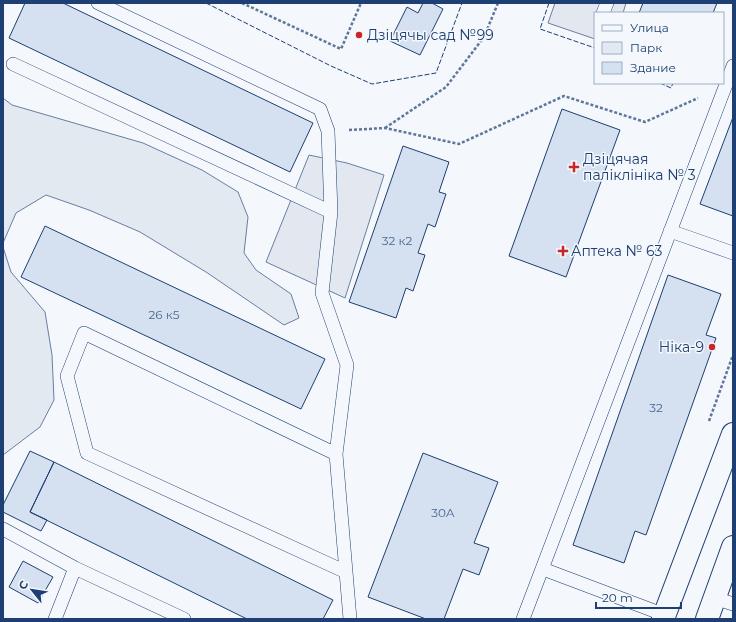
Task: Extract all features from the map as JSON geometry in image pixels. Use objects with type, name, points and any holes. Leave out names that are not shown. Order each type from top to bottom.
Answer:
[{"type":"main road","points":[[664,617],[733,434]]},
{"type":"main road","points":[[707,619],[724,601],[733,547]]},
{"type":"lane","points":[[98,3],[320,109],[328,131],[331,212],[322,293],[346,365],[336,454],[350,619]]},
{"type":"lane","points":[[13,64],[331,212]]},
{"type":"lane","points":[[524,619],[733,66]]},
{"type":"lane","points":[[670,231],[733,253]]},
{"type":"lane","points":[[336,454],[84,333],[67,376],[87,453],[346,572]]},
{"type":"lane","points":[[3,529],[75,568],[184,619]]},
{"type":"lane","points":[[54,619],[75,568]]},
{"type":"lane","points":[[543,569],[664,617]]},
{"type":"path","points":[[242,3],[341,48],[361,3]]},
{"type":"path","points":[[385,128],[446,87],[484,37],[498,3]]},
{"type":"path","points":[[328,131],[385,128],[459,144],[564,96],[644,122],[726,85]]},
{"type":"green space","points":[[3,98],[12,105],[143,143],[202,170],[238,192],[248,217],[244,253],[256,270],[291,294],[299,318],[284,325],[206,272],[140,232],[89,210],[46,195],[16,213],[3,243]]},
{"type":"green space","points":[[3,247],[11,272],[45,312],[52,355],[54,400],[40,427],[3,455]]},
{"type":"shaded area","points":[[555,3],[626,3],[623,12],[594,12],[594,39],[548,23]]},
{"type":"shaded area","points":[[309,155],[347,163],[384,175],[345,298],[266,262]]},
{"type":"building","points":[[25,3],[63,3],[313,123],[290,172],[9,38]]},
{"type":"building","points":[[423,3],[432,3],[443,9],[420,55],[390,41],[407,7],[418,13]]},
{"type":"building","points":[[643,3],[717,3],[713,12],[639,12]]},
{"type":"building","name":"Дзіцячая паліклініка № 3","points":[[562,109],[620,130],[566,277],[509,256]]},
{"type":"building","points":[[733,117],[733,216],[700,204]]},
{"type":"building","points":[[403,146],[449,162],[439,192],[446,194],[435,227],[428,224],[418,253],[425,255],[413,291],[406,288],[396,318],[349,302]]},
{"type":"building","points":[[45,226],[325,359],[301,409],[21,277]]},
{"type":"building","points":[[668,275],[721,294],[706,335],[716,338],[646,535],[635,531],[624,563],[573,545]]},
{"type":"building","points":[[30,451],[54,462],[30,512],[47,520],[41,531],[3,512],[3,505]]},
{"type":"building","points":[[423,453],[498,482],[474,543],[489,548],[479,575],[463,569],[444,619],[426,619],[368,597]]},
{"type":"building","points":[[54,462],[333,600],[323,619],[247,619],[30,512]]},
{"type":"building","points":[[23,561],[53,577],[38,603],[9,587]]},
{"type":"fence","points":[[206,3],[331,66],[372,84],[436,73],[462,3]]},
{"type":"fence","points":[[549,3],[540,29],[594,48]]},
{"type":"fence","points":[[662,84],[671,88],[673,84]]},
{"type":"place","name":"Дзіцячы сад №99","points":[[359,35]]},
{"type":"place","name":"Дзіцячая паліклініка № 3","points":[[574,167]]},
{"type":"place","name":"Аптека № 63","points":[[563,251]]},
{"type":"place","name":"Ніка-9","points":[[712,347]]}]
